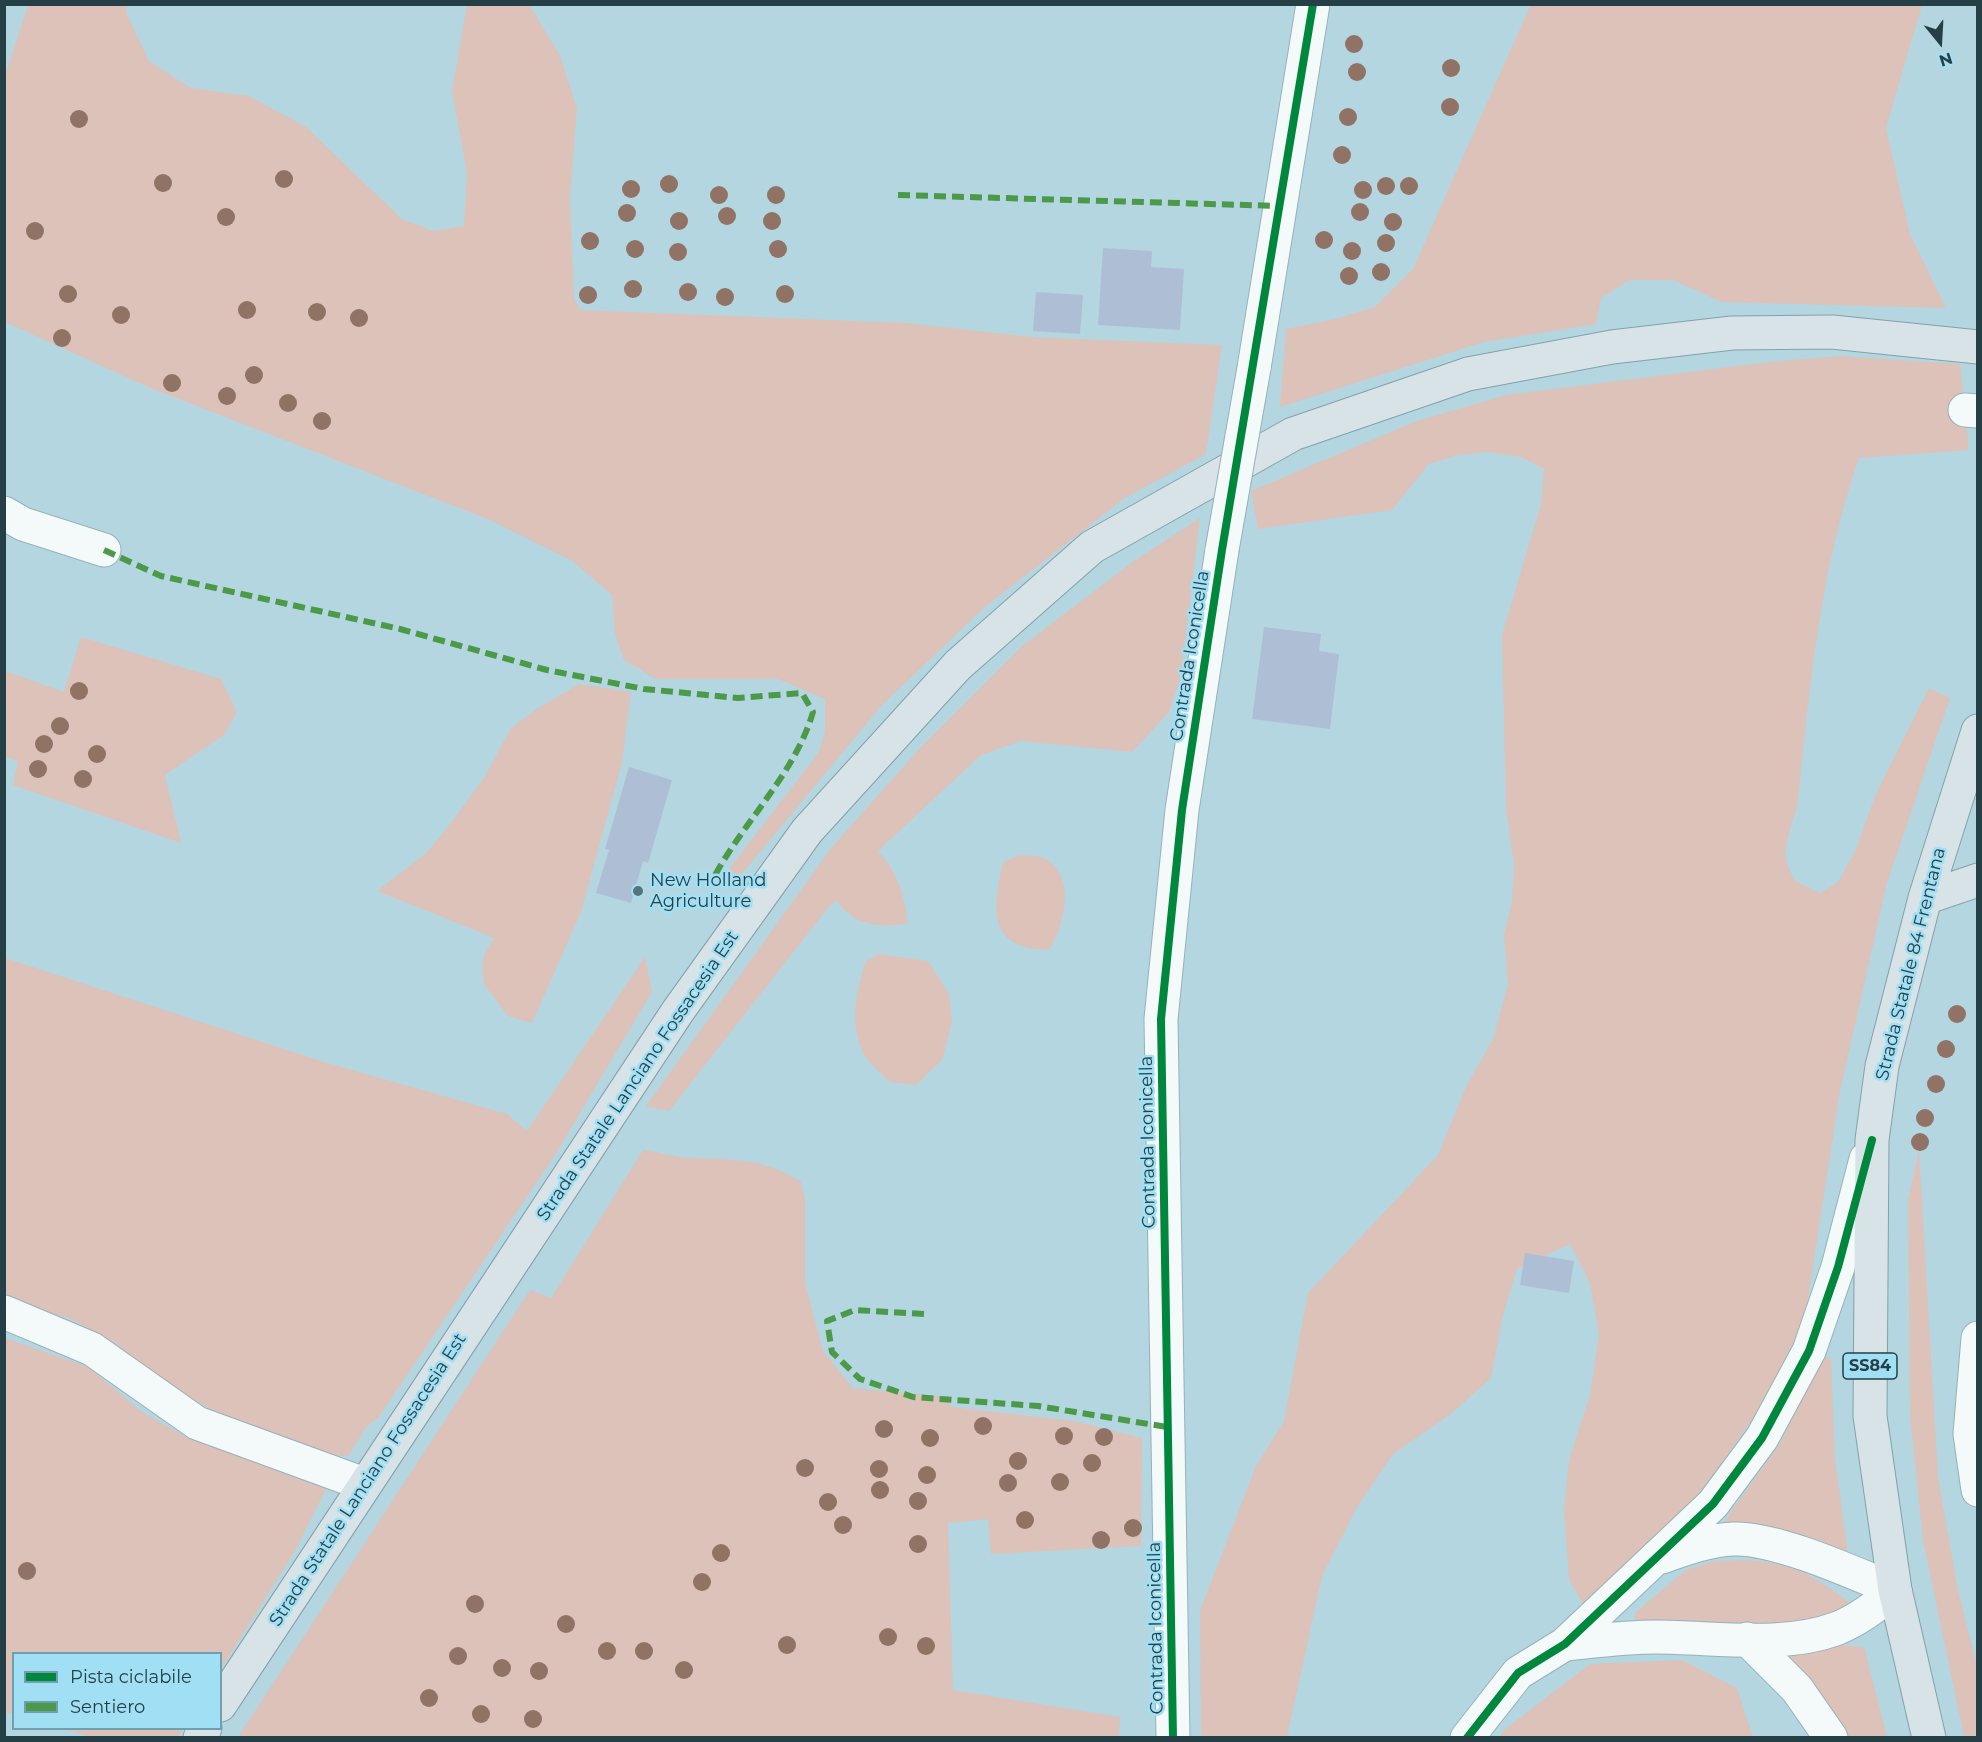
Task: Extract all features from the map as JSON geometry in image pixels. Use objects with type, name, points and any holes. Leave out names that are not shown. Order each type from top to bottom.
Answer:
[{"type":"main road","name":"Strada Statale Lanciano Fossacesia Est","points":[[222,1702],[678,1011],[807,831],[958,666],[1092,547],[1293,434],[1468,374],[1612,347],[1732,333],[1832,332],[1977,346]]},
{"type":"main road","name":"Strada Statale 84 Frentana","points":[[1929,1737],[1895,1590],[1870,1416],[1872,1140],[1882,1066],[1925,898],[1974,753]]},
{"type":"main road","points":[[1925,898],[1977,880]]},
{"type":"street","name":"Contrada Iconicella","points":[[1173,1737],[1161,1019],[1182,810],[1222,550],[1313,4]]},
{"type":"street","points":[[4,513],[23,524],[104,550]]},
{"type":"street","points":[[1467,1737],[1518,1673],[1565,1644],[1713,1504],[1762,1438],[1809,1351],[1838,1267],[1872,1140]]},
{"type":"street","points":[[4,1312],[92,1349],[197,1423],[364,1484]]},
{"type":"street","points":[[1977,1338],[1970,1434],[1977,1490]]},
{"type":"street","points":[[1565,1644],[1654,1637],[1747,1639],[1794,1637],[1838,1628],[1869,1612],[1895,1590],[1783,1547],[1734,1539],[1694,1546],[1654,1559]]},
{"type":"street","points":[[1747,1639],[1797,1689],[1831,1737]]},
{"type":"shaded area","points":[[529,4],[560,56],[577,108],[570,198],[574,299],[581,310],[907,323],[1031,337],[1222,345],[1206,454],[1125,498],[986,606],[882,705],[732,886],[723,877],[819,752],[825,732],[825,699],[778,679],[656,679],[624,660],[615,634],[612,595],[571,560],[490,520],[148,387],[5,322],[5,76],[28,5],[127,5],[126,12],[149,61],[191,88],[249,96],[306,127],[403,220],[434,231],[464,226],[467,174],[452,91],[467,5]]},
{"type":"shaded area","points":[[1531,4],[1922,5],[1886,128],[1910,234],[1946,308],[1722,302],[1673,280],[1630,280],[1601,298],[1596,324],[1484,342],[1280,407],[1286,329],[1335,319],[1375,307],[1413,269]]},
{"type":"shaded area","points":[[1840,356],[1960,364],[1969,450],[1859,458],[1835,542],[1826,584],[1812,670],[1797,807],[1786,845],[1787,861],[1794,880],[1820,893],[1838,882],[1855,851],[1876,794],[1929,688],[1950,698],[1887,883],[1840,1091],[1805,1318],[1768,1398],[1677,1525],[1583,1604],[1569,1579],[1564,1509],[1569,1460],[1590,1395],[1599,1334],[1590,1283],[1570,1244],[1517,1269],[1503,1315],[1491,1378],[1452,1413],[1393,1454],[1357,1507],[1322,1576],[1287,1737],[1201,1737],[1200,1611],[1256,1466],[1284,1421],[1308,1293],[1438,1155],[1466,1087],[1493,1039],[1508,985],[1504,935],[1512,902],[1514,864],[1506,809],[1502,635],[1541,504],[1544,469],[1521,457],[1489,452],[1458,455],[1429,464],[1392,510],[1258,529],[1251,491],[1417,421],[1506,395],[1768,362]]},
{"type":"shaded area","points":[[1200,518],[1181,677],[1169,712],[1132,752],[1021,741],[981,755],[878,851],[891,867],[899,884],[908,923],[877,925],[868,923],[850,915],[836,900],[669,1111],[646,1106],[832,847],[920,748],[1022,646],[1134,561]]},
{"type":"shaded area","points":[[81,637],[221,679],[237,712],[224,735],[165,775],[181,843],[13,785],[18,761],[5,757],[5,671],[64,692]]},
{"type":"shaded area","points":[[579,684],[631,692],[622,762],[581,912],[532,1023],[508,1016],[484,984],[482,968],[484,955],[494,938],[377,891],[425,854],[444,832],[484,778],[511,728],[537,709]]},
{"type":"shaded area","points":[[1020,855],[1045,858],[1057,869],[1062,880],[1065,904],[1059,929],[1049,950],[1029,948],[1014,942],[1004,934],[999,923],[997,895],[1003,862]]},
{"type":"shaded area","points":[[879,954],[928,961],[949,994],[952,1022],[942,1060],[916,1085],[890,1082],[867,1059],[858,1039],[855,1017],[860,983],[866,961]]},
{"type":"shaded area","points":[[645,957],[652,992],[555,1155],[378,1418],[367,1426],[348,1456],[314,1454],[211,1409],[161,1383],[115,1343],[73,1320],[5,1297],[5,958],[324,1062],[507,1114],[527,1131]]},
{"type":"shaded area","points":[[1919,1149],[1938,1477],[1958,1591],[1977,1665],[1977,1737],[1964,1737],[1923,1540],[1910,1415],[1908,1201]]},
{"type":"shaded area","points":[[643,1150],[687,1158],[749,1162],[788,1174],[801,1182],[805,1199],[805,1283],[823,1351],[853,1388],[950,1397],[951,1407],[1074,1421],[1142,1438],[1141,1546],[991,1554],[988,1519],[948,1523],[953,1690],[1120,1717],[1119,1737],[238,1737],[530,1290],[551,1298]]},
{"type":"shaded area","points":[[5,1338],[88,1367],[142,1412],[186,1437],[326,1489],[295,1551],[222,1667],[222,1652],[12,1652],[12,1714],[5,1712]]},
{"type":"shaded area","points":[[1822,1356],[1831,1358],[1835,1459],[1849,1561],[1771,1528],[1724,1522],[1781,1442]]},
{"type":"shaded area","points":[[1748,1560],[1779,1565],[1802,1572],[1849,1602],[1832,1617],[1763,1627],[1635,1620],[1635,1613],[1686,1570],[1714,1561]]},
{"type":"shaded area","points":[[1841,1645],[1864,1647],[1887,1737],[1842,1737],[1785,1658]]},
{"type":"shaded area","points":[[1682,1660],[1737,1688],[1753,1737],[1500,1737],[1504,1730],[1590,1664]]},
{"type":"shaded area","points":[[67,1730],[182,1730],[177,1738],[92,1737]]},
{"type":"building","points":[[1103,248],[1152,251],[1151,267],[1184,269],[1180,330],[1098,325]]},
{"type":"building","points":[[1036,292],[1083,295],[1080,334],[1033,331]]},
{"type":"building","points":[[1264,627],[1321,634],[1319,651],[1339,654],[1330,729],[1252,719]]},
{"type":"building","points":[[629,767],[672,780],[648,863],[643,861],[631,903],[596,893],[609,850],[605,849]]},
{"type":"building","points":[[1525,1253],[1574,1261],[1569,1293],[1520,1285]]},
{"type":"marked path","points":[[898,195],[1280,206]]},
{"type":"marked path","points":[[104,550],[161,576],[400,629],[547,670],[644,689],[738,698],[802,693],[813,712],[805,735],[781,777],[713,879]]},
{"type":"marked path","points":[[924,1314],[855,1310],[827,1321],[832,1352],[860,1379],[913,1397],[1038,1406],[1167,1427]]},
{"type":"cycle path","points":[[1173,1738],[1161,1019],[1182,810],[1222,550],[1313,4]]},
{"type":"cycle path","points":[[1467,1738],[1518,1673],[1565,1644],[1713,1504],[1762,1438],[1809,1351],[1838,1267],[1872,1140]]},
{"type":"place","name":"New Holland Agriculture","points":[[638,891]]}]
